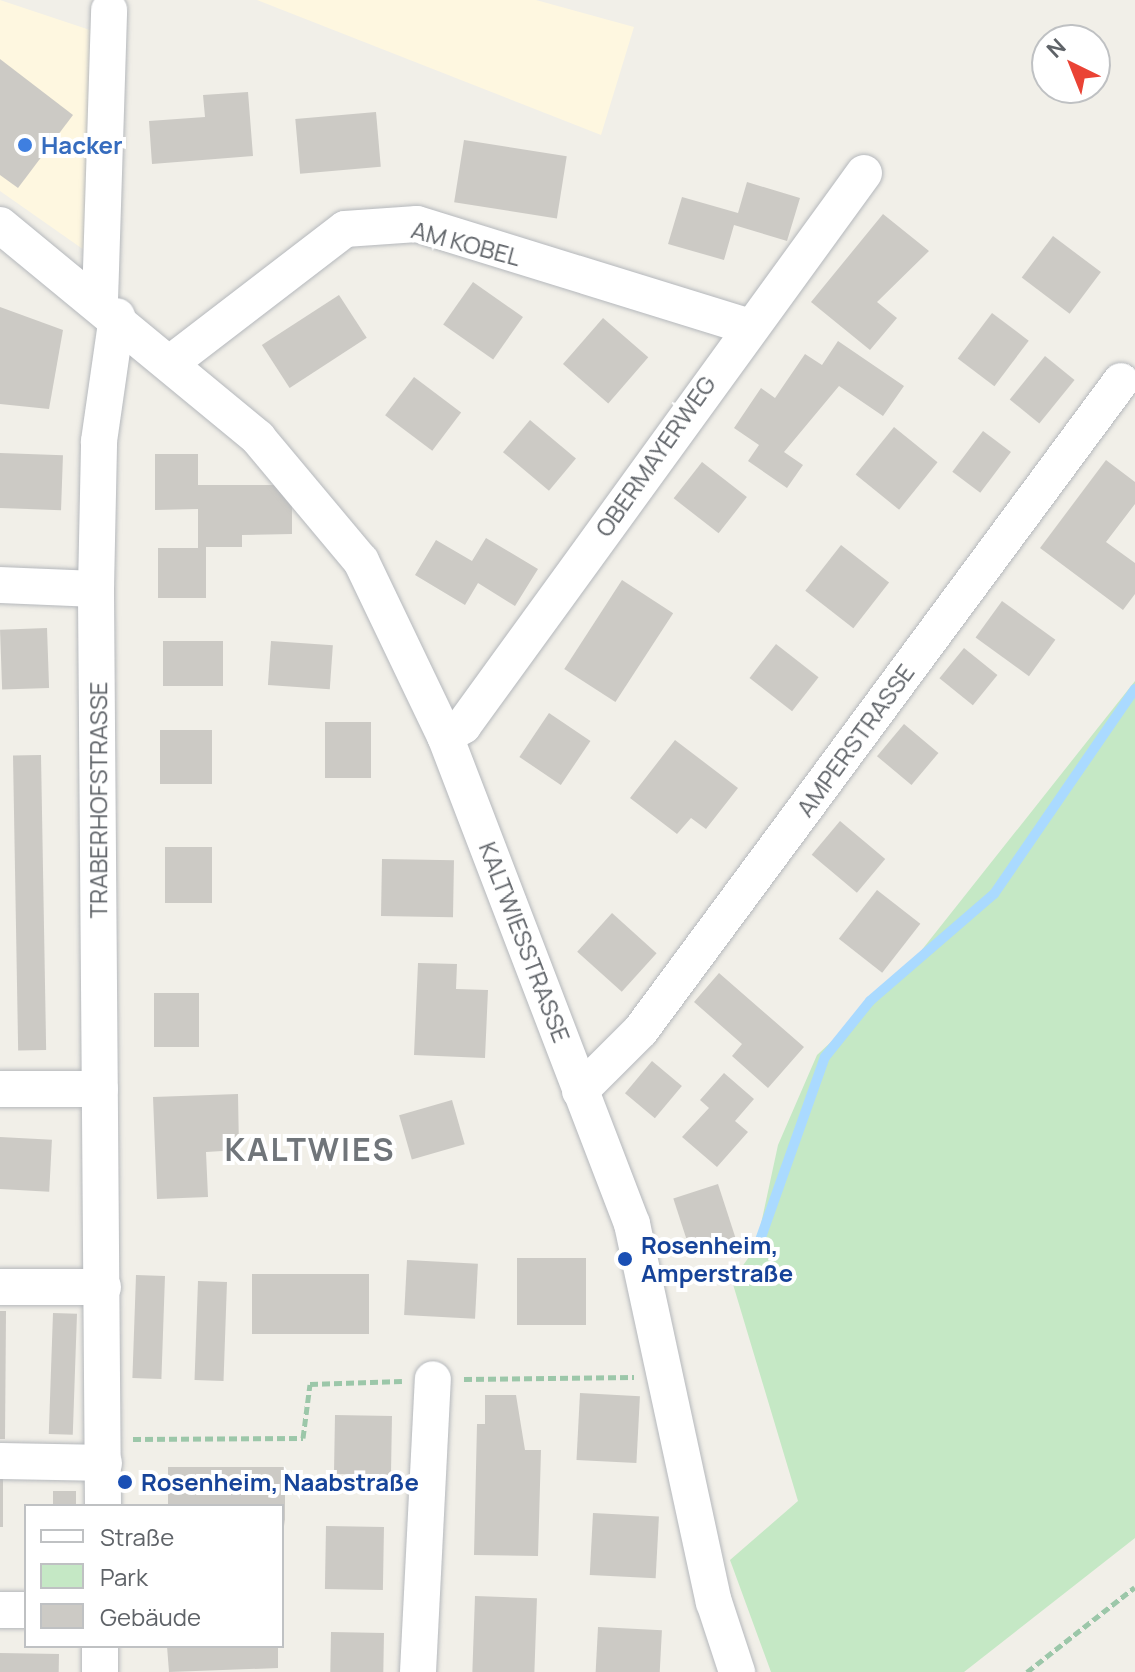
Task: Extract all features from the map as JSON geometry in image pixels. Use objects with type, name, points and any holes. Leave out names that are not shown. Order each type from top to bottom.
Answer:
[{"type":"street","name":"TRABERHOFSTRASSE","points":[[103,1504],[96,589],[101,413],[109,309],[109,10]]},
{"type":"street","name":"OBERMAYERWEG","points":[[445,736],[472,715],[747,326],[864,173]]},
{"type":"street","name":"AM KOBEL","points":[[173,361],[345,229],[417,224],[747,326]]},
{"type":"street","name":"KALTWIESSTRASSE","points":[[0,225],[173,361],[258,438],[361,561],[445,736],[632,1224],[668,1377],[714,1602],[737,1672]]},
{"type":"street","name":"AMPERSTRASSE","points":[[580,1091],[641,1030],[1121,381]]},
{"type":"street","points":[[0,585],[96,589]]},
{"type":"street","points":[[0,1089],[100,1089]]},
{"type":"street","points":[[0,1287],[103,1287]]},
{"type":"street","points":[[418,1672],[433,1379]]},
{"type":"street","points":[[0,1461],[104,1451]]},
{"type":"street","points":[[0,1610],[24,1610]]},
{"type":"street","points":[[100,1648],[100,1672]]},
{"type":"path","points":[[104,1451],[303,1438],[310,1384],[433,1379],[668,1377]]},
{"type":"path","points":[[1027,1672],[1135,1587]]},
{"type":"shaded area","points":[[0,0],[93,31],[87,252],[0,191]]},
{"type":"shaded area","points":[[257,0],[536,0],[634,27],[601,135]]},
{"type":"green space","points":[[1135,681],[1135,1538],[964,1672],[771,1672],[730,1560],[798,1501],[732,1281],[756,1247],[778,1145],[817,1055],[898,980]]},
{"type":"building","name":"Hacker","points":[[0,59],[73,115],[18,188],[0,175]]},
{"type":"building","points":[[248,92],[253,156],[152,164],[149,121],[205,117],[203,95]]},
{"type":"building","points":[[376,112],[381,167],[300,174],[295,119]]},
{"type":"building","points":[[464,140],[567,156],[557,218],[454,202]]},
{"type":"building","points":[[747,182],[800,198],[787,241],[734,225],[724,260],[668,244],[682,197],[738,213]]},
{"type":"building","points":[[883,214],[929,251],[877,302],[897,318],[870,350],[811,302]]},
{"type":"building","points":[[1053,236],[1101,272],[1070,314],[1022,278]]},
{"type":"building","points":[[473,282],[523,317],[493,360],[443,325]]},
{"type":"building","points":[[339,295],[367,338],[290,388],[262,345]]},
{"type":"building","points":[[0,307],[63,330],[49,409],[0,404]]},
{"type":"building","points":[[992,313],[1029,341],[994,386],[958,359]]},
{"type":"building","points":[[603,318],[648,357],[608,403],[563,364]]},
{"type":"building","points":[[838,341],[904,386],[883,416],[839,386],[784,452],[803,465],[787,488],[748,461],[759,445],[734,428],[761,388],[775,398],[805,354],[822,365]]},
{"type":"building","points":[[1045,356],[1075,380],[1039,423],[1010,400]]},
{"type":"building","points":[[414,377],[461,413],[432,451],[385,415]]},
{"type":"building","points":[[530,420],[576,459],[549,491],[503,452]]},
{"type":"building","points":[[894,427],[938,462],[899,510],[856,474]]},
{"type":"building","points":[[983,431],[1011,452],[980,493],[952,472]]},
{"type":"building","points":[[0,453],[63,455],[61,510],[0,508]]},
{"type":"building","points":[[155,454],[198,454],[198,485],[292,485],[292,534],[242,535],[242,547],[206,547],[206,598],[158,598],[158,548],[198,548],[198,509],[155,510]]},
{"type":"building","points":[[1106,460],[1135,482],[1135,504],[1106,542],[1135,563],[1135,594],[1123,610],[1040,548]]},
{"type":"building","points":[[702,462],[747,497],[719,533],[674,498]]},
{"type":"building","points":[[486,538],[538,569],[515,606],[478,583],[465,605],[415,575],[436,540],[472,561]]},
{"type":"building","points":[[841,545],[889,583],[853,628],[805,591]]},
{"type":"building","points":[[622,580],[673,613],[615,702],[564,669]]},
{"type":"building","points":[[1002,601],[1055,640],[1029,676],[976,637]]},
{"type":"building","points":[[47,628],[49,688],[2,690],[0,630]]},
{"type":"building","points":[[163,641],[223,641],[223,686],[163,686]]},
{"type":"building","points":[[271,641],[333,645],[330,689],[268,685]]},
{"type":"building","points":[[776,644],[819,677],[792,711],[750,678]]},
{"type":"building","points":[[964,648],[997,675],[973,705],[939,678]]},
{"type":"building","points":[[549,713],[590,741],[561,785],[519,757]]},
{"type":"building","points":[[325,722],[371,722],[371,778],[325,778]]},
{"type":"building","points":[[904,724],[938,753],[911,785],[877,756]]},
{"type":"building","points":[[160,730],[212,730],[212,784],[160,784]]},
{"type":"building","points":[[675,740],[738,788],[706,829],[691,818],[677,834],[630,798]]},
{"type":"building","points":[[13,755],[41,755],[46,1050],[18,1050]]},
{"type":"building","points":[[840,821],[885,859],[857,893],[812,855]]},
{"type":"building","points":[[165,847],[212,847],[212,903],[165,903]]},
{"type":"building","points":[[382,859],[454,860],[453,917],[381,916]]},
{"type":"building","points":[[877,890],[920,924],[882,973],[839,939]]},
{"type":"building","points":[[612,913],[657,953],[622,992],[577,952]]},
{"type":"building","points":[[418,963],[457,964],[456,989],[488,990],[485,1058],[414,1055]]},
{"type":"building","points":[[719,973],[804,1047],[768,1088],[732,1056],[742,1044],[694,1002]]},
{"type":"building","points":[[154,993],[199,993],[199,1047],[154,1047]]},
{"type":"building","points":[[652,1061],[682,1086],[655,1118],[625,1093]]},
{"type":"building","points":[[724,1073],[754,1099],[735,1121],[748,1132],[717,1167],[682,1137],[709,1108],[700,1100]]},
{"type":"building","points":[[238,1094],[239,1150],[206,1152],[208,1197],[157,1199],[153,1097]]},
{"type":"building","points":[[452,1100],[465,1144],[412,1159],[399,1115]]},
{"type":"building","points":[[0,1137],[52,1140],[49,1192],[0,1189]]},
{"type":"building","points":[[718,1184],[735,1237],[691,1252],[673,1199]]},
{"type":"building","points":[[517,1258],[586,1258],[586,1325],[517,1325]]},
{"type":"building","points":[[407,1260],[478,1264],[475,1319],[404,1315]]},
{"type":"building","points":[[252,1274],[369,1274],[369,1334],[252,1334]]},
{"type":"building","points":[[136,1275],[165,1276],[161,1379],[132,1378]]},
{"type":"building","points":[[198,1281],[227,1282],[224,1381],[195,1380]]},
{"type":"building","points":[[0,1311],[6,1311],[5,1439],[0,1439]]},
{"type":"building","points":[[53,1313],[77,1314],[73,1435],[49,1434]]},
{"type":"building","points":[[580,1393],[640,1396],[636,1463],[576,1460]]},
{"type":"building","points":[[485,1395],[516,1395],[525,1450],[541,1450],[538,1556],[474,1555],[477,1424],[485,1424]]},
{"type":"building","points":[[335,1415],[392,1416],[391,1475],[334,1474]]},
{"type":"building","points":[[168,1467],[285,1467],[285,1526],[284,1504],[168,1504]]},
{"type":"building","points":[[0,1472],[3,1472],[3,1527],[0,1527]]},
{"type":"building","points":[[53,1491],[76,1491],[76,1504],[53,1504]]},
{"type":"building","points":[[593,1513],[659,1516],[656,1578],[590,1575]]},
{"type":"building","points":[[326,1526],[384,1527],[383,1590],[325,1589]]},
{"type":"building","points":[[475,1596],[537,1598],[534,1672],[472,1672]]},
{"type":"building","points":[[598,1627],[662,1630],[660,1672],[596,1672]]},
{"type":"building","points":[[331,1632],[384,1633],[383,1672],[330,1672]]},
{"type":"building","points":[[167,1648],[278,1648],[278,1668],[169,1672]]},
{"type":"building","points":[[0,1653],[59,1654],[59,1672],[0,1672]]},
{"type":"waterway","points":[[759,1243],[825,1057],[870,1001],[994,894],[1135,689]]},
{"type":"place","name":"Hacker","points":[[25,145]]},
{"type":"place","name":"Rosenheim, Amperstraße","points":[[625,1259]]},
{"type":"place","name":"Rosenheim, Naabstraße","points":[[125,1482]]},
{"type":"district","name":"KALTWIES","points":[[310,1149]]}]
